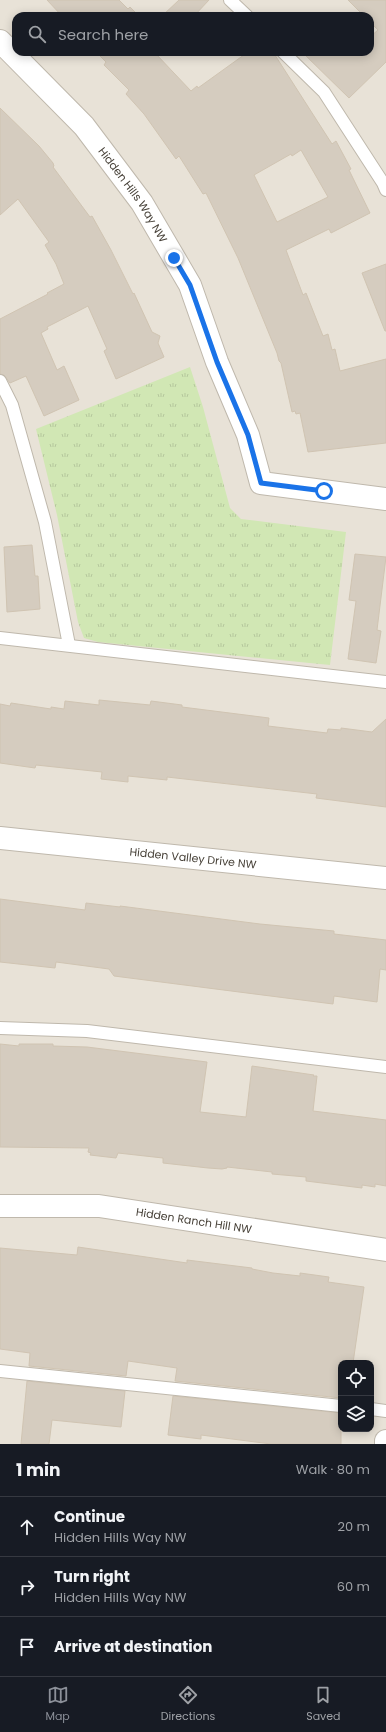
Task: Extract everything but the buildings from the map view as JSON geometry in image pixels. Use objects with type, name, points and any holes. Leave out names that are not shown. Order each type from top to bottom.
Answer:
[{"type":"street","name":"Hidden Hills Way NW","points":[[0,41],[12,53]]},
{"type":"street","name":"Hidden Hills Way NW","points":[[15,56],[84,126],[142,203],[190,285],[217,362],[248,435],[261,483],[386,499]]},
{"type":"street","name":"Hidden Valley Drive NW","points":[[0,838],[386,878]]},
{"type":"street","name":"Hidden Ranch Hill NW","points":[[0,1206],[99,1206],[386,1250]]},
{"type":"lane","points":[[230,0],[243,12]]},
{"type":"lane","points":[[287,56],[324,92],[383,183],[386,190]]},
{"type":"lane","points":[[0,381],[12,404],[45,522],[69,645]]},
{"type":"lane","points":[[0,638],[386,682]]},
{"type":"lane","points":[[0,1028],[87,1031],[386,1067]]},
{"type":"lane","points":[[0,1371],[338,1406]]},
{"type":"lane","points":[[374,1410],[386,1411]]},
{"type":"shaded area","points":[[0,0],[386,0],[386,1444],[0,1444]]},
{"type":"green space","points":[[190,367],[203,407],[230,508],[241,519],[346,532],[330,665],[98,642],[84,638],[78,622],[57,515],[36,429]]},
{"type":"route","points":[[174,258],[190,285],[217,362],[248,435],[261,483],[324,491]]}]
